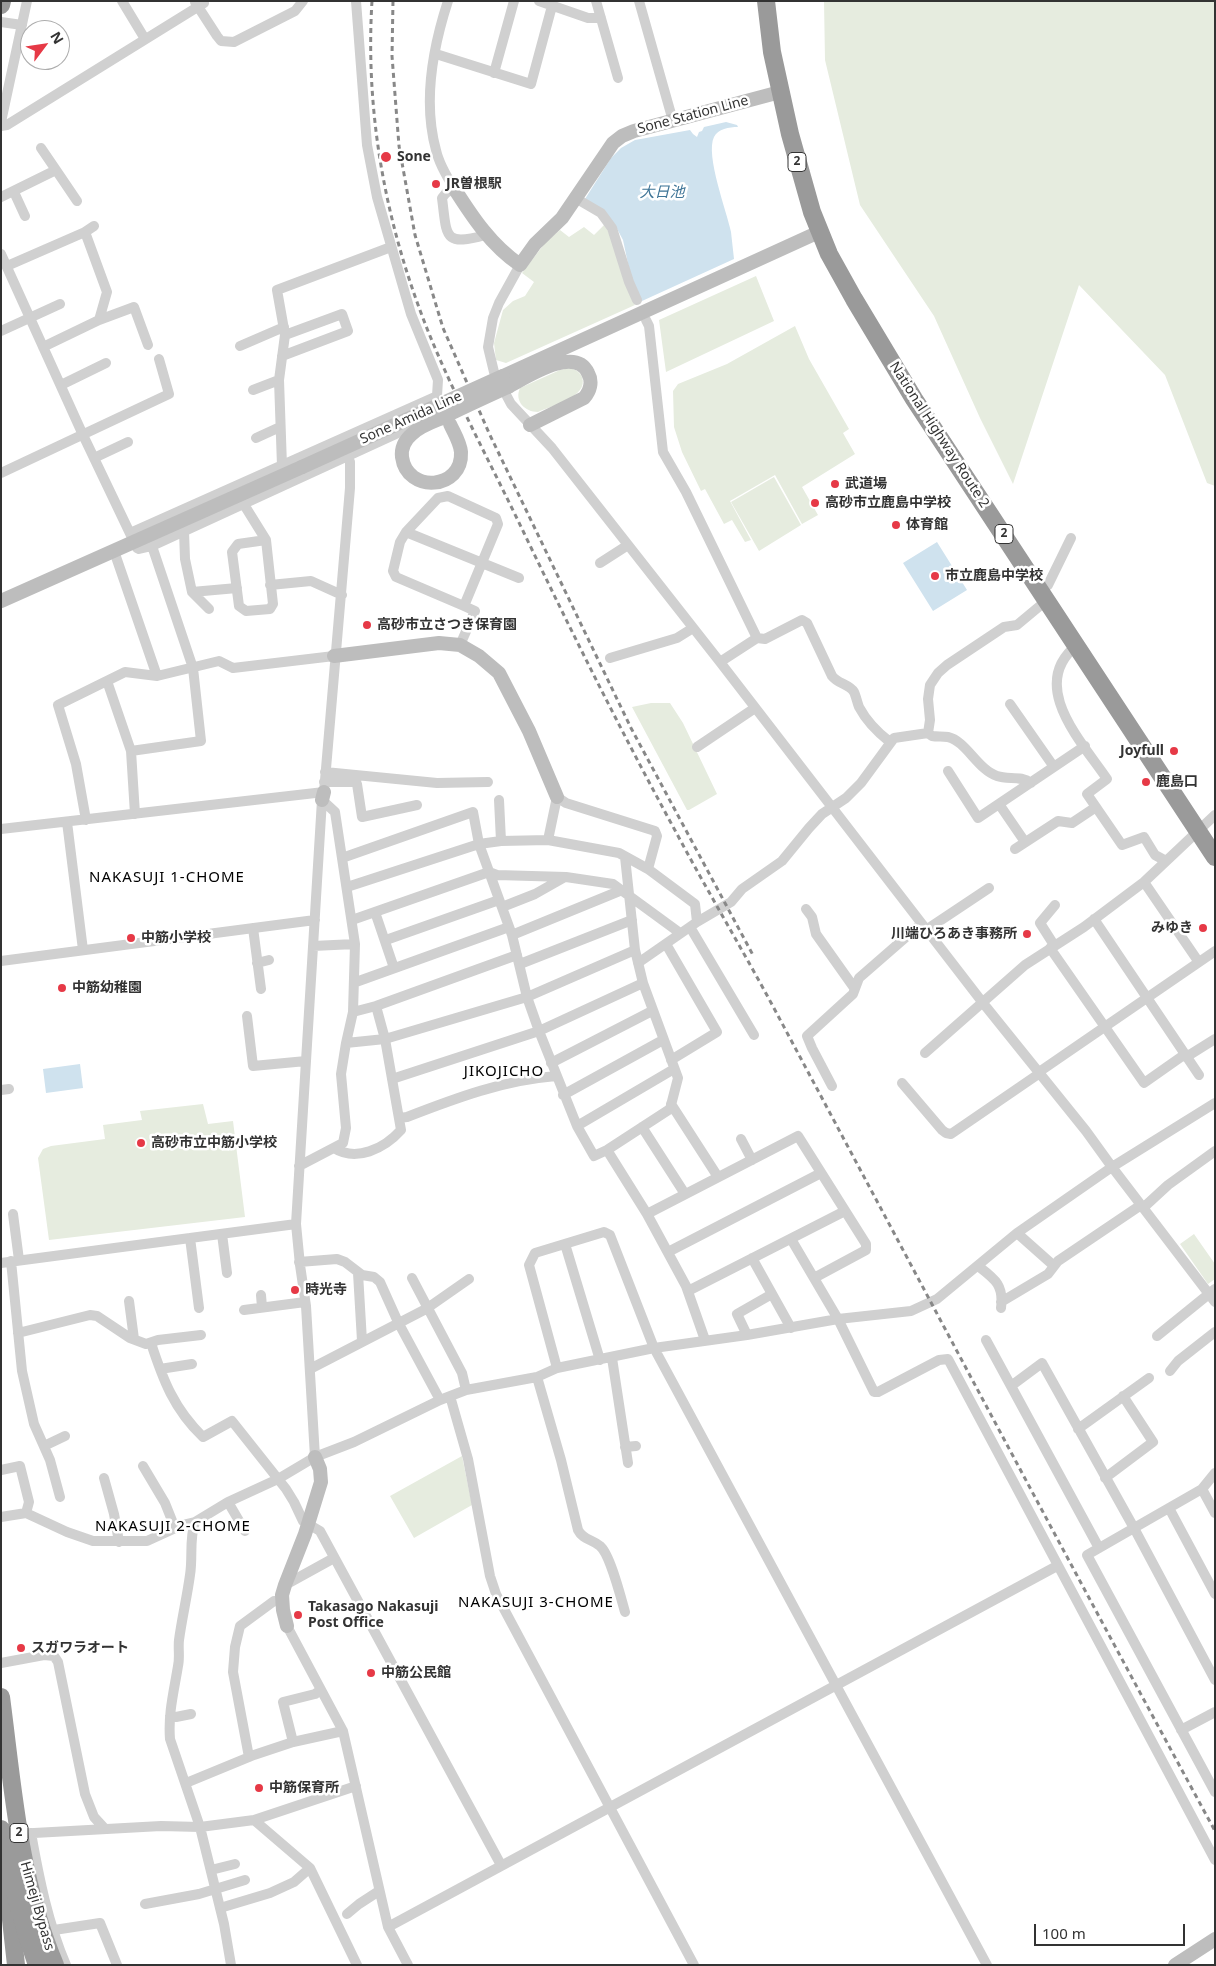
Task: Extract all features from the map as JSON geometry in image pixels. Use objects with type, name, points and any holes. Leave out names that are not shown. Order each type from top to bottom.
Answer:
[{"type":"highway","name":"National Highway Route 2","points":[[766,1],[772,52],[780,92],[803,183],[819,232],[829,254],[914,399],[1215,857]]},
{"type":"highway","name":"Himeji Bypass","points":[[1,1697],[19,1838],[38,1916],[55,1965]]},
{"type":"highway","points":[[1,1736],[12,1832],[31,1965]]},
{"type":"highway","name":"Himeji Bypass","points":[[12,1832],[11,1880],[36,1965]]},
{"type":"highway","points":[[12,1832],[5,1900],[16,1965]]},
{"type":"main road","name":"Sone Station Line","points":[[520,265],[535,244],[562,218],[577,199],[614,143],[622,136],[634,131],[780,92]]},
{"type":"main road","points":[[454,188],[486,235],[498,248],[520,265]]},
{"type":"main road","name":"Sone Amida Line","points":[[1,601],[114,552],[132,538],[505,381],[819,232]]},
{"type":"main road","points":[[437,396],[447,418],[461,451],[457,470],[453,475],[441,482],[426,483],[412,477],[407,471],[402,458],[403,446],[410,435],[424,426],[505,381],[565,361],[579,362],[588,371],[591,384],[588,394],[584,398],[530,425]]},
{"type":"main road","points":[[334,656],[439,643],[460,645],[479,656],[499,672],[557,797]]},
{"type":"main road","points":[[287,1626],[282,1602],[284,1585],[308,1524],[320,1482],[320,1469],[315,1457]]},
{"type":"main road","points":[[1174,1965],[1215,1940]]},
{"type":"street","points":[[23,20],[27,1]]},
{"type":"street","points":[[122,1],[145,39]]},
{"type":"street","points":[[20,34],[1,124],[7,124],[145,39],[199,3],[216,36],[220,41],[227,43],[240,40],[296,11],[303,1]]},
{"type":"street","points":[[132,538],[282,466],[437,396],[438,380],[411,314],[377,197],[367,145],[356,1]]},
{"type":"street","points":[[448,1],[441,26],[431,90],[432,129],[436,151],[442,168],[454,188],[442,198],[446,226],[450,237],[457,241],[486,235]]},
{"type":"street","points":[[494,73],[514,1]]},
{"type":"street","points":[[539,1],[588,18],[601,18]]},
{"type":"street","points":[[596,1],[618,78]]},
{"type":"street","points":[[639,1],[673,121]]},
{"type":"street","points":[[436,54],[531,84],[552,6]]},
{"type":"street","points":[[1,22],[20,25]]},
{"type":"street","points":[[42,148],[76,201]]},
{"type":"street","points":[[1,197],[56,170]]},
{"type":"street","points":[[14,192],[25,216]]},
{"type":"street","points":[[577,199],[601,213],[612,228],[629,282],[637,300]]},
{"type":"street","points":[[7,266],[85,232],[94,226]]},
{"type":"street","points":[[85,232],[107,292],[100,320]]},
{"type":"street","points":[[282,466],[279,380],[284,331],[277,290],[391,247]]},
{"type":"street","points":[[1,254],[83,435],[139,549],[152,546],[347,455],[447,418]]},
{"type":"street","points":[[520,265],[499,303],[491,326],[488,347],[494,372],[505,394],[511,404],[552,448],[756,708],[983,1003],[1086,1131],[1112,1168],[1213,1295],[1157,1336]]},
{"type":"street","points":[[1,332],[60,304]]},
{"type":"street","points":[[43,347],[100,320],[134,307],[148,345]]},
{"type":"street","points":[[240,346],[342,314],[348,331],[282,356]]},
{"type":"street","points":[[646,320],[649,326],[663,452],[686,492],[757,638]]},
{"type":"street","points":[[1,473],[169,394],[158,359]]},
{"type":"street","points":[[61,385],[106,363]]},
{"type":"street","points":[[253,390],[279,380]]},
{"type":"street","points":[[256,438],[280,427]]},
{"type":"street","points":[[315,1457],[306,1302],[296,1224],[324,786],[350,488],[350,462],[340,440]]},
{"type":"street","points":[[94,458],[128,442]]},
{"type":"street","points":[[460,645],[475,611],[396,577],[393,571],[400,542],[406,532],[438,498],[448,496],[496,518],[498,524],[464,606]]},
{"type":"street","points":[[243,503],[266,540],[273,604],[270,609],[246,611],[239,606],[232,552],[238,544],[266,540]]},
{"type":"street","points":[[184,531],[184,559],[192,592],[209,609]]},
{"type":"street","points":[[406,532],[519,578]]},
{"type":"street","points":[[928,732],[930,685],[938,673],[1004,627],[1017,625],[1044,595],[1071,538]]},
{"type":"street","points":[[600,563],[628,545]]},
{"type":"street","points":[[131,751],[202,741],[193,668],[152,546]]},
{"type":"street","points":[[114,552],[157,676]]},
{"type":"street","points":[[270,585],[311,581],[342,595]]},
{"type":"street","points":[[192,592],[236,588]]},
{"type":"street","points":[[720,662],[757,638],[765,639],[802,620],[807,623],[832,676],[836,681],[850,687],[854,692],[863,715],[874,730],[890,742]]},
{"type":"street","points":[[610,658],[677,638],[693,628]]},
{"type":"street","points":[[1077,646],[1067,654],[1059,666],[1056,689],[1065,717],[1107,779],[1087,794],[1122,845],[1144,837],[1155,856],[1166,861]]},
{"type":"street","points":[[86,820],[76,764],[58,705],[125,672],[157,676],[219,661],[233,668],[334,656]]},
{"type":"street","points":[[107,681],[131,751],[135,814]]},
{"type":"street","points":[[1010,704],[1022,731],[1054,767]]},
{"type":"street","points":[[697,747],[756,708]]},
{"type":"street","points":[[638,962],[680,933],[731,902],[742,889],[782,861],[809,828],[832,807],[846,798],[861,783],[894,738],[928,732]]},
{"type":"street","points":[[928,732],[932,736],[949,737],[957,742],[988,771],[997,776],[1025,778],[1031,782]]},
{"type":"street","points":[[948,771],[978,818],[1085,746]]},
{"type":"street","points":[[1,829],[135,814],[354,782],[357,784],[362,817],[417,805]]},
{"type":"street","points":[[324,786],[488,782]]},
{"type":"street","points":[[299,1166],[343,1143],[346,1128],[341,1074],[353,1012],[356,982],[355,944],[335,812],[324,786]]},
{"type":"street","points":[[548,840],[557,797],[566,803],[655,831],[657,836],[648,868]]},
{"type":"street","points":[[499,800],[501,840]]},
{"type":"street","points":[[999,804],[1026,842]]},
{"type":"street","points":[[1015,849],[1058,820],[1072,823],[1096,807]]},
{"type":"street","points":[[342,858],[473,812],[479,844],[511,931],[527,997],[551,1064],[577,1126],[594,1156],[607,1150],[670,1109],[678,1078],[643,983],[635,950],[632,920],[625,893],[624,857]]},
{"type":"street","points":[[925,1053],[1025,965],[1094,919],[1144,882],[1215,815]]},
{"type":"street","points":[[67,822],[83,950]]},
{"type":"street","points":[[347,887],[479,844],[501,840],[548,840],[618,853],[648,868],[695,904],[694,924],[754,1035]]},
{"type":"street","points":[[352,920],[489,872],[497,875],[566,877],[613,884],[680,933]]},
{"type":"street","points":[[386,940],[535,894],[566,877]]},
{"type":"street","points":[[1144,882],[1198,961]]},
{"type":"street","points":[[832,1086],[807,1036],[853,994],[859,978],[924,927],[989,888]]},
{"type":"street","points":[[356,982],[625,893]]},
{"type":"street","points":[[1055,905],[1040,923],[1052,947],[1144,1084],[1181,1057],[1192,1054],[1215,1039]]},
{"type":"street","points":[[806,909],[812,917],[816,934],[855,989]]},
{"type":"street","points":[[375,912],[394,968]]},
{"type":"street","points":[[1094,919],[1198,1075]]},
{"type":"street","points":[[1,961],[315,920]]},
{"type":"street","points":[[353,1012],[519,959],[632,920]]},
{"type":"street","points":[[252,928],[261,989]]},
{"type":"street","points":[[314,946],[355,944]]},
{"type":"street","points":[[577,1126],[672,1065],[717,1032],[666,944]]},
{"type":"street","points":[[346,1043],[385,1039],[527,997],[635,950]]},
{"type":"street","points":[[902,1083],[942,1130],[951,1134],[1104,1026],[1215,951]]},
{"type":"street","points":[[257,963],[269,960]]},
{"type":"street","points":[[392,1079],[539,1031],[643,983]]},
{"type":"street","points":[[334,1148],[342,1154],[354,1156],[376,1148],[393,1138],[401,1130],[385,1039],[376,1006]]},
{"type":"street","points":[[551,1064],[652,1011]]},
{"type":"street","points":[[247,1016],[253,1066],[306,1061]]},
{"type":"street","points":[[564,1095],[663,1040]]},
{"type":"street","points":[[399,1118],[407,1117],[467,1094],[530,1078],[556,1076]]},
{"type":"street","points":[[1,1517],[26,1514],[93,1542],[146,1541],[175,1528],[195,1522],[228,1502],[278,1479],[315,1457],[354,1442],[445,1398],[466,1390],[537,1377],[557,1368],[654,1348],[747,1335],[838,1319],[911,1311],[925,1306],[951,1289],[1018,1233],[1112,1168],[1215,1103]]},
{"type":"street","points":[[671,1104],[718,1177]]},
{"type":"street","points":[[642,1127],[685,1194]]},
{"type":"street","points":[[647,1214],[798,1136],[866,1244],[866,1250],[814,1278]]},
{"type":"street","points":[[740,1138],[752,1160]]},
{"type":"street","points":[[607,1150],[647,1214],[688,1290],[705,1340]]},
{"type":"street","points":[[978,1266],[997,1282],[1001,1292],[1001,1306],[1048,1274],[1053,1265],[1142,1206],[1215,1151]]},
{"type":"street","points":[[668,1252],[821,1172]]},
{"type":"street","points":[[688,1290],[845,1210]]},
{"type":"street","points":[[13,1214],[10,1262],[22,1371],[34,1424],[50,1460],[60,1497]]},
{"type":"street","points":[[10,1262],[296,1224]]},
{"type":"street","points":[[557,1368],[529,1265],[535,1253],[604,1232],[610,1235],[654,1348],[987,1965]]},
{"type":"street","points":[[1018,1233],[1053,1265]]},
{"type":"street","points":[[222,1234],[227,1273]]},
{"type":"street","points":[[190,1238],[202,1294],[199,1308]]},
{"type":"street","points":[[791,1239],[838,1319],[874,1392],[878,1392],[939,1360],[948,1359],[1215,1860]]},
{"type":"street","points":[[565,1244],[600,1360]]},
{"type":"street","points":[[752,1258],[791,1328]]},
{"type":"street","points":[[300,1262],[337,1259],[345,1262],[358,1273],[374,1277],[380,1282],[398,1322],[445,1398],[468,1459],[490,1576],[496,1594],[694,1965]]},
{"type":"street","points":[[358,1273],[362,1341]]},
{"type":"street","points":[[412,1278],[462,1373],[466,1390]]},
{"type":"street","points":[[310,1369],[428,1308],[469,1278]]},
{"type":"street","points":[[747,1335],[737,1314],[772,1294]]},
{"type":"street","points":[[261,1295],[262,1307]]},
{"type":"street","points":[[129,1301],[134,1339]]},
{"type":"street","points":[[244,1310],[306,1302]]},
{"type":"street","points":[[18,1333],[90,1315],[97,1316],[134,1339],[146,1344],[158,1340],[201,1335]]},
{"type":"street","points":[[1170,1371],[1178,1361],[1215,1332]]},
{"type":"street","points":[[986,1340],[1099,1548]]},
{"type":"street","points":[[152,1343],[160,1369],[176,1405],[190,1425],[202,1437],[232,1421],[278,1479],[294,1502],[303,1521],[320,1531],[501,1866]]},
{"type":"street","points":[[612,1358],[628,1462]]},
{"type":"street","points":[[160,1369],[192,1364]]},
{"type":"street","points":[[1011,1386],[1042,1364],[1134,1528],[1215,1680]]},
{"type":"street","points":[[537,1377],[561,1460],[578,1530],[581,1536],[600,1546],[606,1554],[625,1612]]},
{"type":"street","points":[[1078,1429],[1149,1378]]},
{"type":"street","points":[[1105,1478],[1153,1442],[1123,1396]]},
{"type":"street","points":[[44,1446],[65,1436]]},
{"type":"street","points":[[626,1448],[636,1446]]},
{"type":"street","points":[[1,1470],[20,1466],[29,1502],[26,1514]]},
{"type":"street","points":[[142,1466],[165,1503],[175,1528]]},
{"type":"street","points":[[1215,1473],[1202,1489],[1087,1555],[1215,1792]]},
{"type":"street","points":[[104,1478],[114,1514],[119,1542]]},
{"type":"street","points":[[1202,1489],[1215,1513]]},
{"type":"street","points":[[228,1502],[245,1531]]},
{"type":"street","points":[[1169,1508],[1215,1594]]},
{"type":"street","points":[[195,1522],[191,1533],[190,1573],[179,1641],[179,1664],[171,1698],[170,1739],[200,1827],[220,1908],[231,1965]]},
{"type":"street","points":[[284,1585],[334,1558]]},
{"type":"street","points":[[388,1926],[1057,1566]]},
{"type":"street","points":[[249,1757],[233,1672],[235,1647],[240,1626],[274,1601],[282,1602]]},
{"type":"street","points":[[287,1626],[343,1731],[388,1926],[408,1965]]},
{"type":"street","points":[[1,1663],[44,1655],[54,1656],[58,1662],[85,1794],[94,1817],[105,1829]]},
{"type":"street","points":[[293,1742],[283,1702],[315,1694],[321,1690]]},
{"type":"street","points":[[1182,1730],[1215,1712]]},
{"type":"street","points":[[170,1716],[176,1717],[191,1714]]},
{"type":"street","points":[[186,1783],[249,1757],[293,1742],[343,1731]]},
{"type":"street","points":[[66,1965],[39,1876],[12,1832],[162,1826],[200,1827],[254,1820],[356,1786]]},
{"type":"street","points":[[254,1820],[310,1868],[357,1965]]},
{"type":"street","points":[[211,1870],[235,1864]]},
{"type":"street","points":[[220,1908],[270,1894],[294,1882],[310,1868]]},
{"type":"street","points":[[145,1904],[199,1894],[245,1880]]},
{"type":"street","points":[[347,1914],[379,1891]]},
{"type":"street","points":[[54,1930],[100,1923],[117,1965]]},
{"type":"shaded area","points":[[824,1],[1215,1],[1215,486],[1207,483],[1165,375],[1079,285],[1013,484],[980,418],[934,316],[860,205],[825,60]]},
{"type":"shaded area","points":[[605,224],[635,305],[506,363],[496,360],[494,343],[503,310],[513,301],[525,296],[534,282],[522,273],[545,243],[560,230],[569,237],[584,227],[594,235]]},
{"type":"shaded area","points":[[756,276],[774,321],[666,372],[659,320]]},
{"type":"shaded area","points":[[795,326],[809,359],[849,429],[843,433],[855,454],[802,487],[818,515],[802,524],[775,475],[730,501],[751,540],[745,542],[732,520],[724,524],[705,489],[701,491],[682,452],[674,427],[673,391],[678,384],[727,364]]},
{"type":"shaded area","points":[[570,368],[577,371],[582,377],[583,384],[575,395],[568,400],[538,412],[533,412],[522,405],[518,397],[520,388],[560,370]]},
{"type":"shaded area","points":[[774,477],[801,525],[759,551],[731,502]]},
{"type":"shaded area","points":[[651,703],[670,703],[683,723],[717,794],[689,810],[687,810],[632,707]]},
{"type":"shaded area","points":[[203,1104],[208,1124],[233,1121],[245,1217],[49,1240],[38,1158],[43,1149],[51,1146],[105,1139],[103,1125],[142,1120],[140,1111]]},
{"type":"shaded area","points":[[1194,1234],[1215,1264],[1215,1279],[1208,1284],[1180,1244]]},
{"type":"shaded area","points":[[462,1456],[472,1505],[414,1538],[390,1496]]},
{"type":"water","name":"大日池","points":[[726,122],[738,127],[724,129],[716,134],[712,145],[712,157],[731,232],[734,259],[642,301],[630,273],[623,240],[615,225],[585,199],[611,158],[621,148],[635,140],[690,130],[697,137],[704,127]]},
{"type":"water","name":"市立鹿島中学校","points":[[937,542],[967,590],[933,611],[903,563]]},
{"type":"water","points":[[80,1064],[83,1088],[46,1093],[43,1069]]},
{"type":"railway","points":[[372,1],[372,85],[382,169],[390,210],[413,291],[450,382],[637,760],[752,967],[1215,1831]]},
{"type":"railway","points":[[393,1],[392,56],[399,146],[415,235],[443,328],[489,433],[631,728],[754,957]]},
{"type":"place","name":"Sone","points":[[386,157]]},
{"type":"place","name":"JR曽根駅","points":[[436,184]]},
{"type":"place","name":"武道場","points":[[835,484]]},
{"type":"place","name":"高砂市立鹿島中学校","points":[[815,503]]},
{"type":"place","name":"体育館","points":[[896,525]]},
{"type":"place","name":"市立鹿島中学校","points":[[935,576]]},
{"type":"place","name":"高砂市立さつき保育園","points":[[367,625]]},
{"type":"place","name":"Joyfull","points":[[1174,751]]},
{"type":"place","name":"鹿島口","points":[[1146,782]]},
{"type":"place","name":"みゆき","points":[[1203,928]]},
{"type":"place","name":"川端ひろあき事務所","points":[[1027,934]]},
{"type":"place","name":"中筋小学校","points":[[131,938]]},
{"type":"place","name":"中筋幼稚園","points":[[62,988]]},
{"type":"place","name":"高砂市立中筋小学校","points":[[141,1143]]},
{"type":"place","name":"時光寺","points":[[295,1290]]},
{"type":"place","name":"Takasago Nakasuji Post Office","points":[[298,1615]]},
{"type":"place","name":"スガワラオート","points":[[21,1648]]},
{"type":"place","name":"中筋公民館","points":[[371,1673]]},
{"type":"place","name":"中筋保育所","points":[[259,1788]]},
{"type":"district","name":"NAKASUJI 1-CHOME","points":[[167,878]]},
{"type":"district","name":"JIKOJICHO","points":[[504,1072]]},
{"type":"district","name":"NAKASUJI 2-CHOME","points":[[173,1527]]},
{"type":"district","name":"NAKASUJI 3-CHOME","points":[[536,1603]]}]
